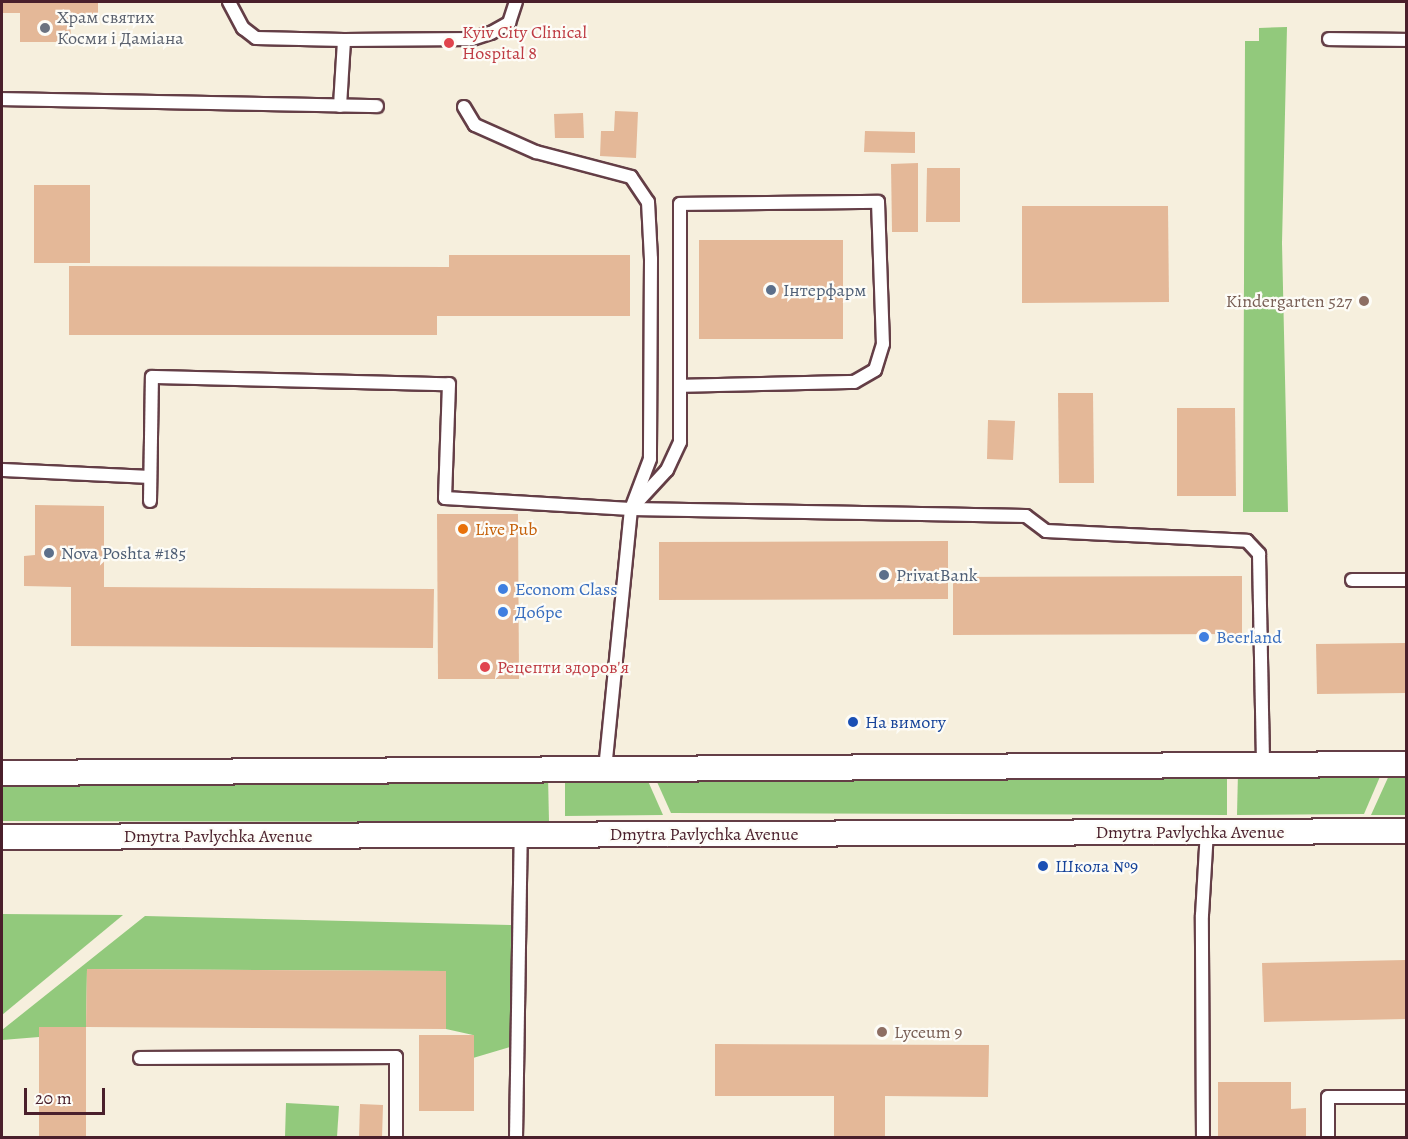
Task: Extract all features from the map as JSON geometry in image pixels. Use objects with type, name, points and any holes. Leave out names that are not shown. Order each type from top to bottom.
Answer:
[{"type":"street","points":[[2,773],[1407,764]]},
{"type":"street","name":"Dmytra Pavlychka Avenue","points":[[2,837],[1407,831]]},
{"type":"lane","points":[[229,2],[243,28],[256,38],[344,40],[472,39],[491,33],[509,23],[516,2]]},
{"type":"lane","points":[[1329,39],[1407,40]]},
{"type":"lane","points":[[340,106],[344,40]]},
{"type":"lane","points":[[2,99],[377,106]]},
{"type":"lane","points":[[464,107],[475,124],[536,152],[631,177],[648,202],[651,259],[650,459],[631,509],[605,769]]},
{"type":"lane","points":[[631,509],[667,470],[680,442],[680,386],[680,204],[878,202],[883,344],[875,370],[854,382],[680,386]]},
{"type":"lane","points":[[150,501],[152,377],[449,384],[445,498],[631,509],[1026,516],[1046,531],[1247,541],[1259,554],[1263,765]]},
{"type":"lane","points":[[2,470],[150,477]]},
{"type":"lane","points":[[1352,580],[1407,580]]},
{"type":"lane","points":[[1203,1137],[1202,915],[1207,832]]},
{"type":"lane","points":[[516,1137],[521,835]]},
{"type":"lane","points":[[140,1058],[396,1057],[396,1137]]},
{"type":"lane","points":[[1328,1137],[1328,1096],[1407,1097]]},
{"type":"green space","points":[[1287,27],[1282,243],[1288,512],[1243,512],[1245,41],[1259,41],[1259,28]]},
{"type":"green space","points":[[565,770],[644,772],[663,815],[565,816]]},
{"type":"green space","points":[[1391,771],[1406,771],[1406,815],[1371,815]]},
{"type":"green space","points":[[1238,772],[1382,772],[1364,814],[1237,815]]},
{"type":"green space","points":[[653,773],[1227,773],[1227,815],[671,813]]},
{"type":"green space","points":[[548,776],[549,822],[2,821],[2,779]]},
{"type":"green space","points":[[2,914],[123,915],[2,1015]]},
{"type":"green space","points":[[145,916],[511,925],[513,1046],[473,1058],[473,1035],[446,1029],[445,971],[87,969],[86,1027],[39,1027],[39,1037],[2,1040],[2,1030]]},
{"type":"green space","points":[[286,1103],[339,1106],[337,1137],[285,1137]]},
{"type":"building","name":"Храм святих Косми і Даміана","points":[[2,2],[98,2],[98,14],[70,14],[71,42],[20,42],[20,13],[2,13]]},
{"type":"building","points":[[615,111],[638,112],[636,158],[600,156],[601,131],[614,131]]},
{"type":"building","points":[[583,113],[584,138],[555,138],[554,114]]},
{"type":"building","points":[[865,131],[915,132],[915,153],[864,152]]},
{"type":"building","points":[[918,163],[918,232],[892,232],[891,164]]},
{"type":"building","points":[[927,168],[960,168],[960,222],[926,222]]},
{"type":"building","points":[[34,185],[90,185],[90,263],[34,263]]},
{"type":"building","points":[[1022,206],[1168,206],[1169,302],[1022,303]]},
{"type":"building","name":"Інтерфарм","points":[[699,240],[843,240],[843,339],[699,339]]},
{"type":"building","points":[[449,255],[630,255],[630,316],[437,316],[437,335],[69,335],[69,266],[449,267]]},
{"type":"building","points":[[1058,393],[1093,393],[1094,483],[1059,483]]},
{"type":"building","points":[[1177,408],[1235,408],[1236,496],[1177,496]]},
{"type":"building","points":[[988,420],[1015,421],[1013,460],[987,459]]},
{"type":"building","points":[[35,505],[104,506],[104,587],[434,589],[433,648],[71,646],[71,587],[24,586],[24,556],[35,555]]},
{"type":"building","points":[[437,514],[518,514],[519,679],[438,679]]},
{"type":"building","points":[[948,541],[948,599],[659,600],[659,542]]},
{"type":"building","points":[[1242,576],[1242,634],[953,635],[953,577]]},
{"type":"building","points":[[1406,643],[1406,693],[1317,694],[1316,644]]},
{"type":"building","points":[[1406,960],[1406,1019],[1264,1022],[1262,963]]},
{"type":"building","points":[[87,969],[446,971],[446,1029],[86,1027]]},
{"type":"building","points":[[39,1027],[86,1027],[86,1138],[39,1138]]},
{"type":"building","points":[[419,1035],[474,1035],[474,1111],[419,1111]]},
{"type":"building","points":[[715,1044],[989,1045],[988,1097],[885,1096],[885,1138],[834,1138],[834,1096],[715,1096]]},
{"type":"building","points":[[1218,1082],[1291,1082],[1291,1109],[1306,1108],[1306,1138],[1218,1138]]},
{"type":"building","points":[[360,1104],[383,1105],[382,1138],[359,1138]]},
{"type":"place","name":"Храм святих Косми і Даміана","points":[[45,28]]},
{"type":"place","name":"Kyiv City Clinical Hospital 8","points":[[449,43]]},
{"type":"place","name":"Інтерфарм","points":[[771,290]]},
{"type":"place","name":"Kindergarten 527","points":[[1364,301]]},
{"type":"place","name":"Live Pub","points":[[463,529]]},
{"type":"place","name":"Nova Poshta #185","points":[[49,553]]},
{"type":"place","name":"PrivatBank","points":[[884,575]]},
{"type":"place","name":"Econom Class","points":[[503,589]]},
{"type":"place","name":"Добре","points":[[503,612]]},
{"type":"place","name":"Beerland","points":[[1204,637]]},
{"type":"place","name":"Рецепти здоров'я","points":[[485,667]]},
{"type":"place","name":"На вимогу","points":[[853,722]]},
{"type":"place","name":"Школа №9","points":[[1043,866]]},
{"type":"place","name":"Lyceum 9","points":[[882,1032]]}]
